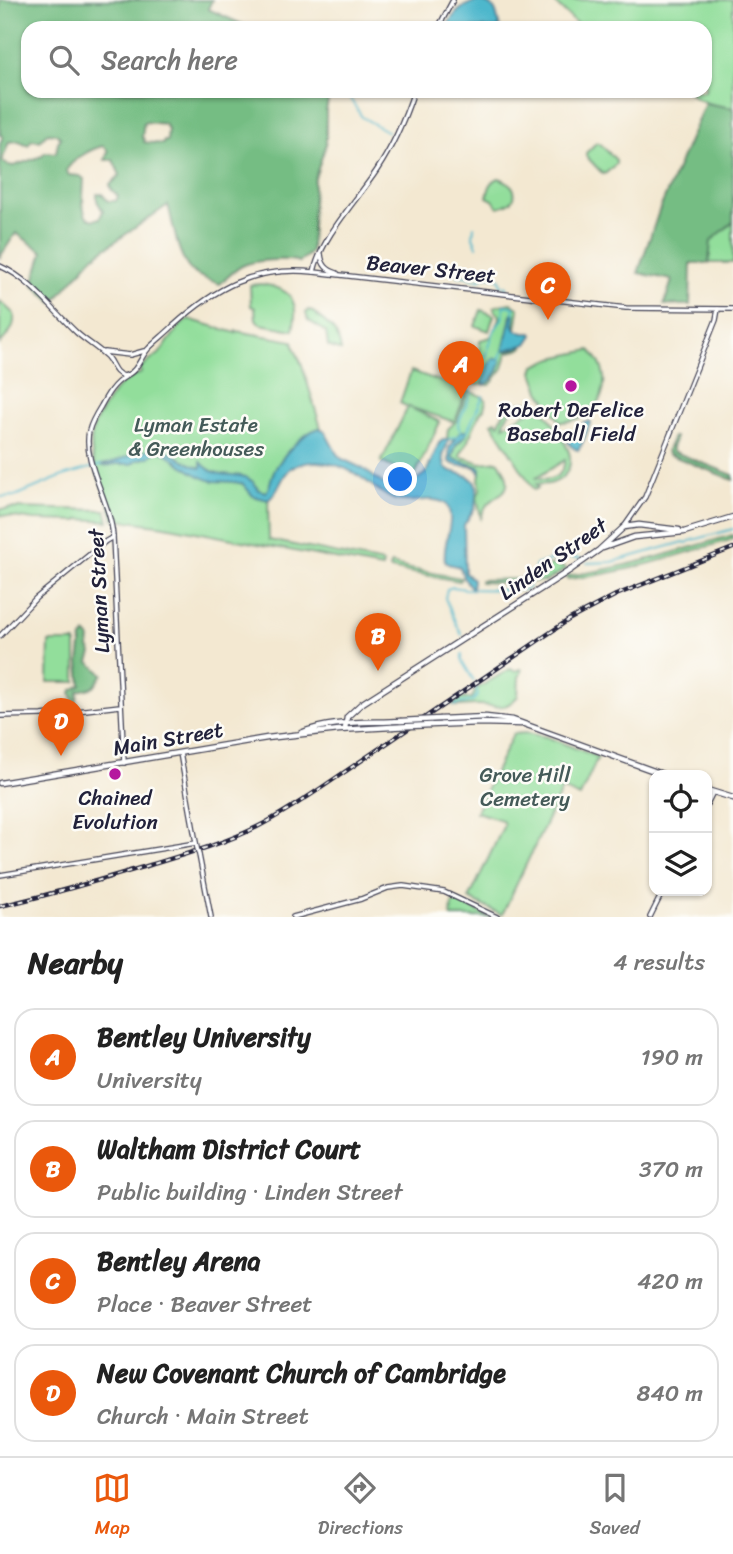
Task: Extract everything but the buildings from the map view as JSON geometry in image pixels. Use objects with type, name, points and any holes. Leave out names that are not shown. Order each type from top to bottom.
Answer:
[{"type":"main road","points":[[442,21],[453,0]]},
{"type":"main road","points":[[314,272],[321,253],[337,226],[387,154],[411,98]]},
{"type":"main road","points":[[321,253],[322,263],[326,268],[346,275]]},
{"type":"main road","name":"Beaver Street","points":[[0,266],[25,281],[77,333],[99,350],[114,368]]},
{"type":"main road","name":"Beaver Street","points":[[134,370],[149,348],[195,306],[229,285],[272,272],[346,275],[620,307],[733,309]]},
{"type":"main road","name":"Linden Street","points":[[345,727],[348,715],[361,704],[561,576],[593,554],[624,527],[645,497],[716,320],[718,309]]},
{"type":"main road","name":"Beaver Street","points":[[99,350],[107,353],[138,354],[149,348]]},
{"type":"main road","points":[[114,368],[119,375],[126,376],[134,370],[134,360],[125,354],[116,358],[114,368],[116,378],[114,385]]},
{"type":"main road","name":"Lyman Street","points":[[124,763],[113,537],[110,513],[91,462],[88,444],[90,428],[105,398],[114,385],[126,376]]},
{"type":"main road","points":[[634,515],[640,525]]},
{"type":"main road","points":[[593,554],[634,537],[673,534],[733,517]]},
{"type":"main road","points":[[634,537],[628,536],[624,527],[640,525],[670,530],[692,530]]},
{"type":"main road","points":[[0,636],[36,598],[113,537]]},
{"type":"main road","points":[[0,716],[42,715],[120,706]]},
{"type":"main road","name":"Main Street","points":[[0,783],[300,733],[440,719],[513,720],[651,770]]},
{"type":"main road","name":"Main Street","points":[[345,727],[522,724]]},
{"type":"main road","points":[[180,753],[211,917]]},
{"type":"main road","points":[[712,792],[733,798]]},
{"type":"main road","points":[[0,875],[197,845]]},
{"type":"main road","points":[[293,917],[363,898],[390,887],[403,886],[444,892],[497,917]]},
{"type":"main road","points":[[650,917],[660,896]]},
{"type":"green space","points":[[0,0],[212,0],[208,9],[235,21],[21,21],[21,98],[329,98],[326,144],[314,181],[311,251],[299,262],[279,260],[247,264],[220,284],[188,268],[180,251],[168,205],[93,257],[53,303],[33,284],[43,252],[16,233],[0,257],[0,144],[3,136],[0,135]],"holes":[[[144,122],[166,124],[167,141],[163,144],[144,142]],[[49,133],[61,138],[56,153],[45,152],[42,156],[14,166],[3,162],[9,142],[19,141],[28,145],[32,140],[40,141]],[[103,146],[108,151],[105,160],[113,160],[120,175],[110,185],[118,196],[116,201],[108,201],[102,194],[97,194],[97,201],[103,211],[100,218],[93,219],[88,217],[83,206],[84,179],[69,175],[66,171],[87,152]]]},
{"type":"green space","points":[[552,0],[733,0],[733,108],[714,105],[698,98],[712,98],[712,21],[574,21]]},
{"type":"green space","points":[[705,103],[733,108],[733,222],[711,241],[709,263],[691,263],[690,305],[664,305],[672,280],[638,273],[659,211]]},
{"type":"green space","points":[[596,143],[616,160],[616,164],[603,174],[586,156]]},
{"type":"green space","points":[[499,178],[510,184],[515,193],[511,201],[498,207],[487,197],[492,183]]},
{"type":"green space","points":[[733,222],[733,263],[709,263],[710,241]]},
{"type":"green space","points":[[261,284],[280,289],[291,298],[295,311],[293,330],[260,324],[256,319],[255,308],[251,306],[250,285]]},
{"type":"green space","points":[[0,301],[14,314],[14,323],[0,344]]},
{"type":"green space","points":[[511,303],[519,309],[516,329],[511,314],[503,351],[524,345],[523,347],[507,353],[503,368],[490,385],[478,385],[461,378],[464,358],[479,358],[480,340],[491,337],[498,324],[500,316],[494,308]]},
{"type":"green space","points":[[308,310],[331,328],[341,351],[328,346],[326,332],[308,320]]},
{"type":"green space","points":[[481,310],[494,315],[489,331],[475,326]]},
{"type":"green space","name":"Lyman Estate & Greenhouses","points":[[188,319],[236,333],[293,341],[302,365],[321,428],[298,442],[273,476],[269,498],[269,540],[383,563],[382,568],[165,526],[114,519],[92,456],[95,424],[114,391],[122,383],[141,373],[140,368],[159,354]]},
{"type":"green space","name":"Robert DeFelice Baseball Field","points":[[590,350],[599,361],[603,373],[601,396],[586,414],[574,420],[560,422],[540,391],[533,372],[535,366],[553,358]]},
{"type":"green space","points":[[411,371],[466,390],[455,422],[409,407],[440,422],[414,477],[381,462],[408,407],[400,403]]},
{"type":"green space","points":[[468,391],[486,400],[460,455],[481,463],[498,461],[507,481],[506,489],[486,506],[481,518],[477,497],[481,471],[479,467],[452,458],[456,445],[466,435],[466,431],[461,431],[456,439],[447,438],[448,429],[457,420]]},
{"type":"green space","points":[[517,403],[531,403],[541,409],[562,437],[570,457],[565,475],[549,484],[536,484],[538,488],[534,490],[492,423],[496,421],[499,424],[507,410]],"holes":[[[524,406],[533,409],[504,426],[510,413]],[[565,460],[562,470],[555,477],[547,480],[536,478]]]},
{"type":"green space","points":[[673,437],[675,440],[672,451],[733,475],[733,480],[668,454]]},
{"type":"green space","points":[[0,509],[106,510],[109,521],[34,520],[0,515]]},
{"type":"green space","points":[[733,535],[733,539],[630,568],[588,577],[567,579],[566,576],[630,564]]},
{"type":"green space","points":[[391,564],[461,578],[460,581],[390,569]]},
{"type":"green space","points":[[555,564],[566,569],[546,581],[480,582],[533,579],[537,568]]},
{"type":"green space","points":[[86,634],[90,638],[89,648],[92,653],[89,662],[103,674],[94,687],[78,691],[76,708],[71,693],[81,685],[79,663],[82,638]]},
{"type":"green space","points":[[49,642],[76,642],[76,682],[48,682]]},
{"type":"green space","points":[[510,669],[522,671],[518,696],[509,704],[453,705],[458,699],[472,698],[476,689]]},
{"type":"green space","name":"Grove Hill Cemetery","points":[[526,733],[547,737],[598,757],[580,797],[562,789],[502,915],[469,899],[504,825],[502,820],[476,812],[513,734]]},
{"type":"green space","points":[[456,901],[490,917],[451,917],[452,904]]},
{"type":"water","points":[[480,1],[486,3],[493,8],[498,21],[450,21],[469,4]]},
{"type":"water","points":[[512,313],[515,314],[516,330],[533,335],[527,344],[503,351]]},
{"type":"water","points":[[495,358],[501,359],[499,366],[493,378],[484,385],[488,366]]},
{"type":"water","points":[[590,421],[582,444],[578,450],[575,449],[569,443],[566,432],[574,432],[583,423]]},
{"type":"water","points":[[319,428],[324,430],[342,459],[362,468],[396,491],[405,490],[426,473],[439,443],[449,439],[443,456],[445,466],[448,470],[468,476],[477,487],[475,508],[464,525],[465,573],[473,579],[472,589],[463,577],[460,567],[445,561],[450,524],[446,504],[434,500],[393,499],[359,476],[337,466],[313,462],[293,467],[268,500],[253,496],[243,484],[214,481],[199,476],[161,450],[132,464],[100,465],[147,450],[156,444],[195,466],[201,468],[201,462],[216,473],[246,478],[259,490],[266,492],[274,471],[287,452],[299,440]]},
{"type":"water","points":[[461,431],[466,431],[466,435],[456,445],[452,458],[481,468],[480,473],[475,467],[449,461],[449,448]]},
{"type":"waterway","points":[[350,98],[362,117],[388,132]]},
{"type":"waterway","points":[[474,226],[473,237],[477,246]]},
{"type":"waterway","points":[[458,276],[476,280],[492,276],[500,279],[501,285],[507,287],[507,290]]},
{"type":"waterway","points":[[473,384],[486,357],[494,331],[502,319],[505,305],[514,307],[513,313]]},
{"type":"waterway","points":[[499,359],[503,351]]},
{"type":"waterway","points":[[461,431],[458,425],[471,391]]},
{"type":"waterway","points":[[467,432],[483,396]]},
{"type":"waterway","points":[[449,439],[458,436]]},
{"type":"waterway","points":[[0,497],[15,496],[63,476],[101,465]]},
{"type":"waterway","points":[[587,563],[612,562],[733,529]]},
{"type":"waterway","points":[[533,575],[536,565],[547,561],[564,557],[581,559]]},
{"type":"waterway","points":[[462,635],[445,598],[447,589],[523,590],[529,586]]},
{"type":"waterway","points":[[462,654],[462,661],[474,681]]},
{"type":"waterway","points":[[454,706],[476,698],[478,694],[475,686]]},
{"type":"railway","points":[[0,906],[177,857],[218,844],[257,827],[313,793],[570,619],[616,595],[733,548]]},
{"type":"place","name":"Bentley Arena","points":[[548,320]]},
{"type":"place","name":"Robert DeFelice Baseball Field","points":[[571,386]]},
{"type":"place","name":"Bentley University","points":[[461,399]]},
{"type":"place","name":"Waltham District Court","points":[[378,671]]},
{"type":"place","name":"New Covenant Church of Cambridge","points":[[61,756]]},
{"type":"place","name":"Chained Evolution","points":[[115,774]]}]
